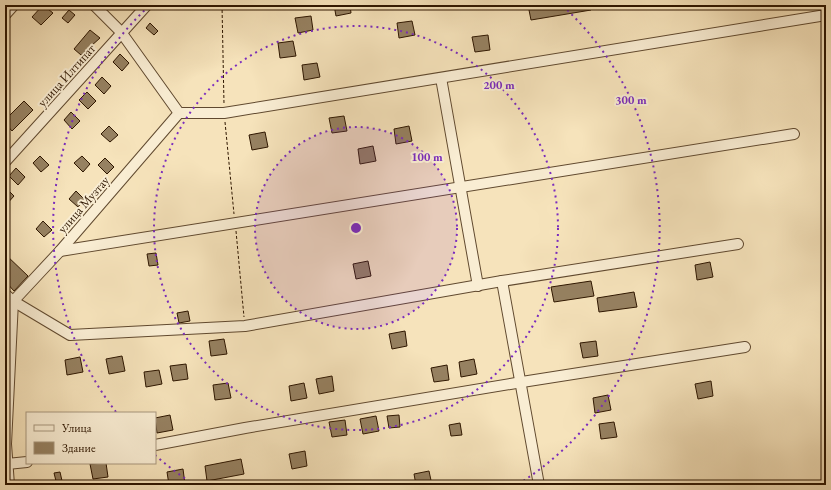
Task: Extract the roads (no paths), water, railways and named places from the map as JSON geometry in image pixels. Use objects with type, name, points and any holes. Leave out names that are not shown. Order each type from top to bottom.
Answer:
[{"type":"street","points":[[5,15],[14,5]]},
{"type":"street","points":[[94,5],[120,32],[179,113],[224,114],[826,15]]},
{"type":"street","name":"улица Илтипат","points":[[5,162],[120,32],[147,5]]},
{"type":"street","points":[[441,78],[478,286]]},
{"type":"street","name":"улица Музтау","points":[[5,310],[60,251],[179,113]]},
{"type":"street","points":[[60,251],[794,134]]},
{"type":"street","points":[[5,294],[13,301],[70,335],[245,326],[502,281],[738,244]]},
{"type":"street","points":[[502,281],[522,382],[539,485]]},
{"type":"street","points":[[9,485],[6,444],[13,301]]},
{"type":"street","points":[[156,445],[245,428],[522,382],[745,347]]},
{"type":"street","points":[[7,464],[26,462]]}]
